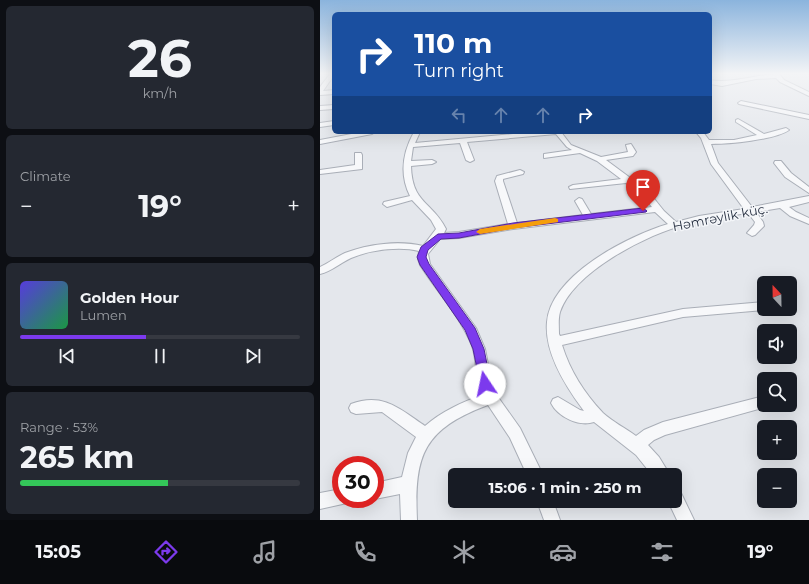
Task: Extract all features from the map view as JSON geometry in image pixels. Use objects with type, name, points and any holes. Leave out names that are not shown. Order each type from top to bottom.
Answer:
[{"type":"street","points":[[741,103],[809,117]]},
{"type":"street","points":[[320,108],[332,107]]},
{"type":"street","points":[[738,121],[763,136]]},
{"type":"street","points":[[320,125],[332,123]]},
{"type":"street","points":[[706,142],[728,142],[763,136],[786,130]]},
{"type":"street","points":[[320,142],[362,134]]},
{"type":"street","points":[[416,134],[410,145],[407,164],[410,189],[418,203],[438,222],[441,229],[438,236],[424,248],[421,257],[425,265],[470,328],[479,349],[483,377],[490,398],[515,433],[532,468]]},
{"type":"street","points":[[410,145],[463,140],[490,135],[512,134]]},
{"type":"street","points":[[559,134],[569,146],[600,159],[650,198],[657,209],[674,225]]},
{"type":"street","points":[[701,134],[705,137],[709,153],[715,164],[759,222],[759,226],[752,233]]},
{"type":"street","points":[[463,140],[470,160]]},
{"type":"street","points":[[600,159],[630,154],[632,152],[629,145]]},
{"type":"street","points":[[547,156],[579,151]]},
{"type":"street","points":[[358,155],[359,176]]},
{"type":"street","points":[[407,164],[432,162]]},
{"type":"street","points":[[778,163],[788,175],[809,191]]},
{"type":"street","points":[[320,172],[359,167]]},
{"type":"street","points":[[513,226],[499,182],[500,178],[504,176],[520,172]]},
{"type":"street","points":[[573,186],[627,181]]},
{"type":"street","points":[[387,204],[414,197]]},
{"type":"street","name":"Həmrəylik küç.","points":[[657,468],[648,456],[636,445],[597,415],[580,394],[568,374],[561,361],[552,327],[554,314],[563,294],[577,279],[605,258],[638,240],[674,225],[696,219],[751,211],[809,199]]},
{"type":"street","points":[[579,200],[588,217]]},
{"type":"street","points":[[781,205],[793,214],[809,221]]},
{"type":"street","points":[[438,236],[459,236],[513,226],[657,209]]},
{"type":"street","points":[[320,271],[332,267],[347,256],[361,252],[407,246],[424,248]]},
{"type":"street","points":[[555,342],[683,314],[757,307]]},
{"type":"street","points":[[409,520],[408,484],[410,468],[416,451],[426,435],[443,420],[490,398]]},
{"type":"street","points":[[558,403],[577,416],[587,419],[597,415]]},
{"type":"street","points":[[636,445],[649,435],[663,429],[757,404]]},
{"type":"street","points":[[356,408],[383,406],[426,435]]},
{"type":"street","points":[[384,489],[408,484]]},
{"type":"street","points":[[320,501],[332,499]]},
{"type":"street","points":[[548,508],[552,520]]},
{"type":"street","points":[[680,508],[686,520]]},
{"type":"slow traffic","points":[[480,232],[555,221]]},
{"type":"route","points":[[485,384],[479,349],[470,328],[425,265],[421,257],[424,248],[438,236],[459,236],[513,226],[643,211]]}]
